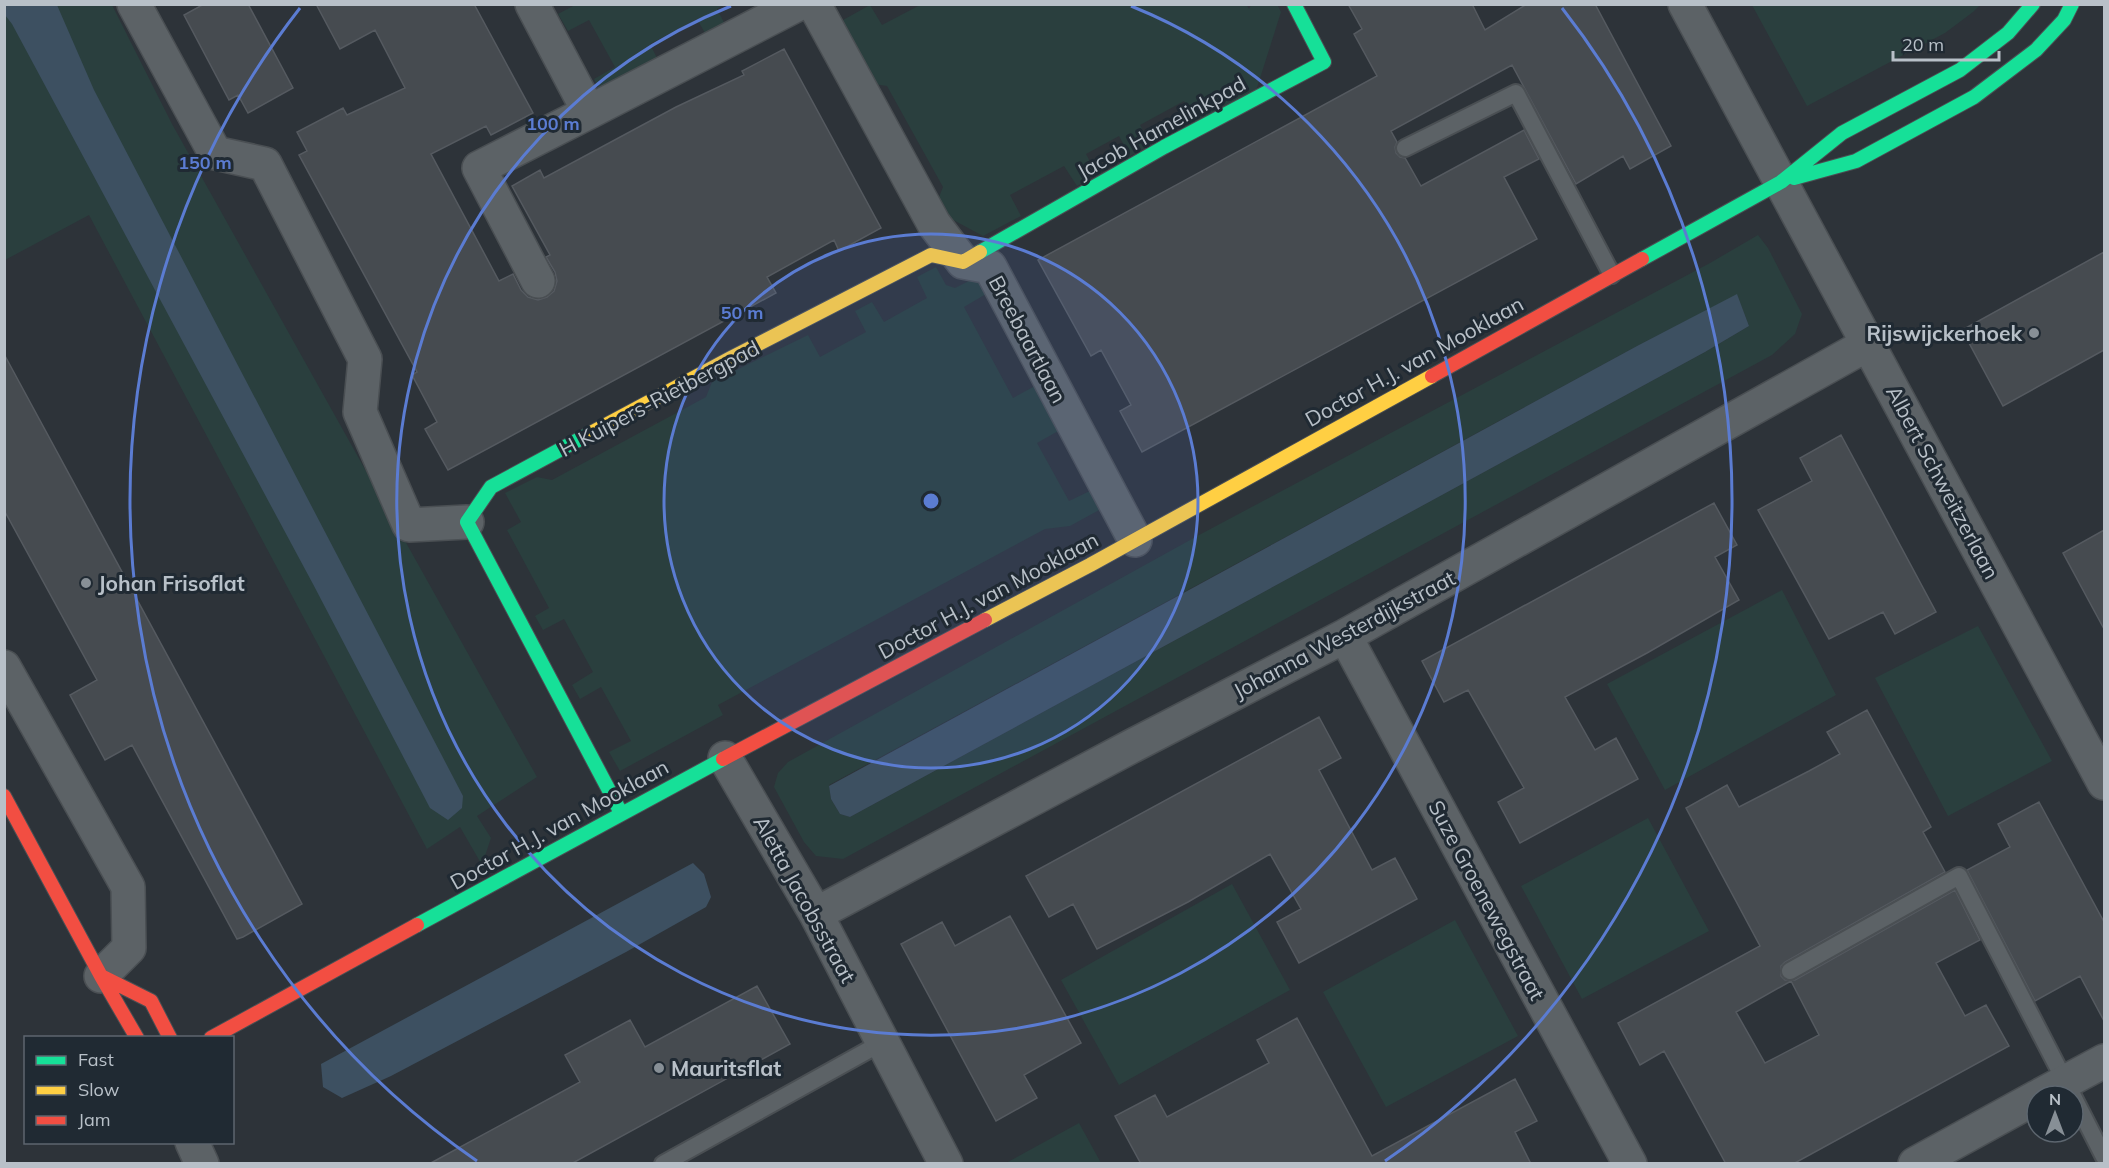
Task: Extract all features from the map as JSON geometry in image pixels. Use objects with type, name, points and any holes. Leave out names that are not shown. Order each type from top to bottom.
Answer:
[{"type":"street","points":[[134,4],[215,153],[265,164],[365,359],[360,412],[409,525],[467,522],[621,813]]},
{"type":"street","points":[[532,4],[589,112]]},
{"type":"street","points":[[538,281],[479,168],[798,4]]},
{"type":"street","name":"Breebaartlaan","points":[[814,4],[934,224],[963,262],[990,267],[1135,540]]},
{"type":"street","name":"Jacob Hamelinkpad","points":[[963,262],[1164,147],[1324,62],[1294,4]]},
{"type":"street","name":"Albert Schweitzerlaan","points":[[1685,4],[2104,783]]},
{"type":"street","name":"Doctor H.J. van Mooklaan","points":[[215,1036],[621,813],[1135,540],[1780,182],[1842,133],[1960,70],[2008,33],[2033,4]]},
{"type":"street","name":"Doctor H.J. van Mooklaan","points":[[1780,182],[1856,161],[1974,97],[2036,50],[2064,20],[2072,4]]},
{"type":"street","name":"H Kuipers-Rietbergpad","points":[[467,522],[491,488],[731,358],[931,255],[963,262]]},
{"type":"street","name":"Johanna Westerdijkstraat","points":[[816,914],[1345,636],[1868,344]]},
{"type":"street","name":"Suze Groenewegstraat","points":[[1345,636],[1630,1164]]},
{"type":"street","points":[[4,667],[128,886],[129,948],[101,976]]},
{"type":"street","name":"Aletta Jacobsstraat","points":[[725,758],[816,914],[946,1164]]},
{"type":"street","points":[[4,796],[136,1036]]},
{"type":"street","points":[[101,976],[151,1001],[169,1036]]},
{"type":"street","points":[[2072,1084],[2104,1061]]},
{"type":"street","points":[[1914,1164],[2025,1110]]},
{"type":"street","points":[[193,1144],[204,1164]]},
{"type":"street","points":[[204,1164],[205,1144]]},
{"type":"lane","points":[[1405,148],[1516,93],[1612,276]]},
{"type":"lane","points":[[1790,971],[1959,876],[2053,1084]]},
{"type":"lane","points":[[663,1164],[883,1042]]},
{"type":"lane","points":[[2085,1131],[2104,1157]]},
{"type":"green space","points":[[922,4],[1246,4],[1249,9],[1251,5],[1277,4],[1281,12],[1255,94],[1196,122],[1184,101],[1140,125],[1151,145],[1130,156],[1119,136],[1086,154],[1097,175],[1077,186],[1064,166],[1010,195],[1021,216],[983,236],[944,215],[937,202],[943,187],[887,86],[874,84],[850,41],[843,20],[870,5],[882,25]]},
{"type":"green space","points":[[5,5],[112,5],[172,124],[537,777],[477,816],[491,838],[482,865],[460,827],[427,849],[89,215],[5,260]]},
{"type":"green space","points":[[575,5],[723,5],[717,9],[728,30],[709,40],[697,19],[650,44],[661,66],[622,86],[598,87],[594,79],[615,67],[589,20],[568,31],[558,14]]},
{"type":"green space","points":[[1752,5],[1980,5],[1945,33],[1807,106]]},
{"type":"green space","points":[[1758,235],[1768,248],[1802,314],[1795,334],[1772,355],[843,859],[816,856],[804,842],[774,787],[778,773],[788,762],[1201,534],[1710,263]],"holes":[[[1737,295],[1749,326],[850,817],[840,814],[831,799],[829,785],[1637,346]]]},
{"type":"green space","points":[[936,267],[946,285],[955,288],[977,277],[986,294],[964,307],[1013,398],[1035,386],[1060,430],[1037,443],[1069,501],[1092,490],[1101,509],[1070,526],[1045,529],[718,705],[723,715],[620,771],[609,752],[631,741],[601,687],[580,699],[572,685],[593,672],[564,619],[543,630],[535,616],[549,608],[507,530],[521,522],[505,493],[537,477],[552,480],[706,397],[712,382],[808,335],[820,357],[866,332],[855,311],[872,302],[884,322],[927,298],[917,277]]},
{"type":"green space","points":[[1782,590],[1836,695],[1665,790],[1607,684]]},
{"type":"green space","points":[[1978,626],[2052,761],[1948,816],[1875,678]]},
{"type":"green space","points":[[1648,818],[1709,931],[1582,999],[1521,886]]},
{"type":"green space","points":[[1232,884],[1290,990],[1119,1085],[1061,980]]},
{"type":"green space","points":[[1455,920],[1518,1036],[1386,1107],[1323,992]]},
{"type":"green space","points":[[1079,1123],[1101,1163],[1006,1163]]},
{"type":"water","points":[[4,5],[57,5],[94,90],[463,796],[462,808],[448,820],[430,808],[313,584],[12,24],[5,15]]},
{"type":"water","points":[[1737,294],[1749,326],[1705,352],[850,817],[840,814],[831,799],[829,786],[1637,346]]},
{"type":"water","points":[[693,863],[704,874],[711,897],[706,907],[626,952],[391,1076],[342,1098],[323,1087],[321,1064]]},
{"type":"building","points":[[204,4],[248,4],[293,88],[248,113],[238,95],[229,100],[184,15]]},
{"type":"building","points":[[316,4],[474,4],[533,113],[491,135],[486,126],[431,154],[499,281],[513,274],[521,290],[528,297],[538,300],[547,297],[554,291],[557,281],[555,272],[546,257],[550,255],[512,186],[540,170],[544,178],[676,107],[744,75],[742,71],[784,49],[881,228],[839,251],[834,240],[767,277],[776,293],[448,470],[425,429],[437,422],[412,375],[417,372],[299,155],[307,151],[297,132],[343,108],[347,115],[405,88],[375,30],[340,49]]},
{"type":"building","points":[[1348,4],[1472,4],[1485,30],[1527,4],[1595,4],[1671,146],[1630,169],[1623,156],[1576,184],[1512,65],[1391,131],[1397,142],[1396,153],[1405,158],[1421,186],[1524,130],[1539,159],[1504,177],[1537,239],[1142,452],[1120,411],[1131,405],[1101,350],[1091,356],[1038,260],[1377,76],[1354,34],[1362,29]]},
{"type":"building","name":"Rijswijckerhoek","points":[[2104,252],[2104,350],[2003,406],[1962,330]]},
{"type":"building","name":"Johan Frisoflat","points":[[4,354],[302,904],[243,937],[237,939],[132,745],[105,760],[70,695],[97,680],[4,510]]},
{"type":"building","points":[[1841,435],[1936,612],[1895,634],[1883,612],[1829,639],[1758,510],[1812,481],[1800,458]]},
{"type":"building","points":[[1714,503],[1737,545],[1715,557],[1739,600],[1565,697],[1595,750],[1616,738],[1638,779],[1520,843],[1498,802],[1524,788],[1468,690],[1444,702],[1422,661]]},
{"type":"building","points":[[2104,530],[2104,629],[2063,553]]},
{"type":"building","points":[[1867,710],[1931,827],[1923,832],[1945,872],[1785,962],[1781,966],[1781,976],[1785,980],[1795,980],[1955,890],[1980,940],[1936,963],[1965,1016],[1986,1005],[2009,1046],[1793,1164],[1726,1164],[1664,1051],[1640,1065],[1618,1023],[1760,946],[1686,808],[1727,785],[1739,807],[1809,771],[1840,754],[1827,732]],"holes":[[[1791,981],[1819,1035],[1765,1063],[1736,1012]]]},
{"type":"building","points":[[1319,717],[1341,758],[1319,770],[1372,870],[1395,858],[1417,899],[1299,963],[1277,922],[1301,909],[1270,854],[1188,902],[1097,949],[1073,904],[1049,917],[1026,876]]},
{"type":"building","points":[[2039,802],[2104,922],[2104,1021],[2080,976],[2035,1001],[1967,870],[2010,847],[1998,824]]},
{"type":"building","points":[[1010,916],[1081,1043],[1024,1075],[1037,1098],[996,1121],[901,944],[942,922],[955,946]]},
{"type":"building","name":"Mauritsflat","points":[[757,986],[790,1044],[571,1164],[429,1164],[580,1082],[565,1055],[630,1020],[645,1047]]},
{"type":"building","points":[[1297,1018],[1372,1156],[1515,1079],[1537,1121],[1515,1132],[1531,1164],[1141,1164],[1115,1116],[1155,1095],[1167,1117],[1269,1063],[1257,1040]]},
{"type":"traffic: fast","points":[[980,252],[1164,147],[1324,62],[1294,4]]},
{"type":"traffic: fast","points":[[1642,259],[1781,182],[1842,133],[1960,70],[2008,33],[2033,4]]},
{"type":"traffic: fast","points":[[1794,178],[1856,161],[1974,97],[2036,50],[2064,20],[2072,4]]},
{"type":"traffic: fast","points":[[591,433],[491,487],[467,522],[621,813]]},
{"type":"traffic: fast","points":[[417,925],[723,759]]},
{"type":"traffic: slow","points":[[591,433],[931,255],[963,262],[980,252]]},
{"type":"traffic: slow","points":[[985,620],[1090,565],[1432,376]]},
{"type":"traffic: jam","points":[[1432,376],[1642,259]]},
{"type":"traffic: jam","points":[[723,759],[985,620]]},
{"type":"traffic: jam","points":[[4,796],[136,1036]]},
{"type":"traffic: jam","points":[[215,1036],[417,925]]},
{"type":"traffic: jam","points":[[101,976],[151,1001],[169,1036]]},
{"type":"place","name":"Rijswijckerhoek","points":[[2034,333]]},
{"type":"place","name":"Johan Frisoflat","points":[[86,583]]},
{"type":"place","name":"Mauritsflat","points":[[659,1068]]}]
